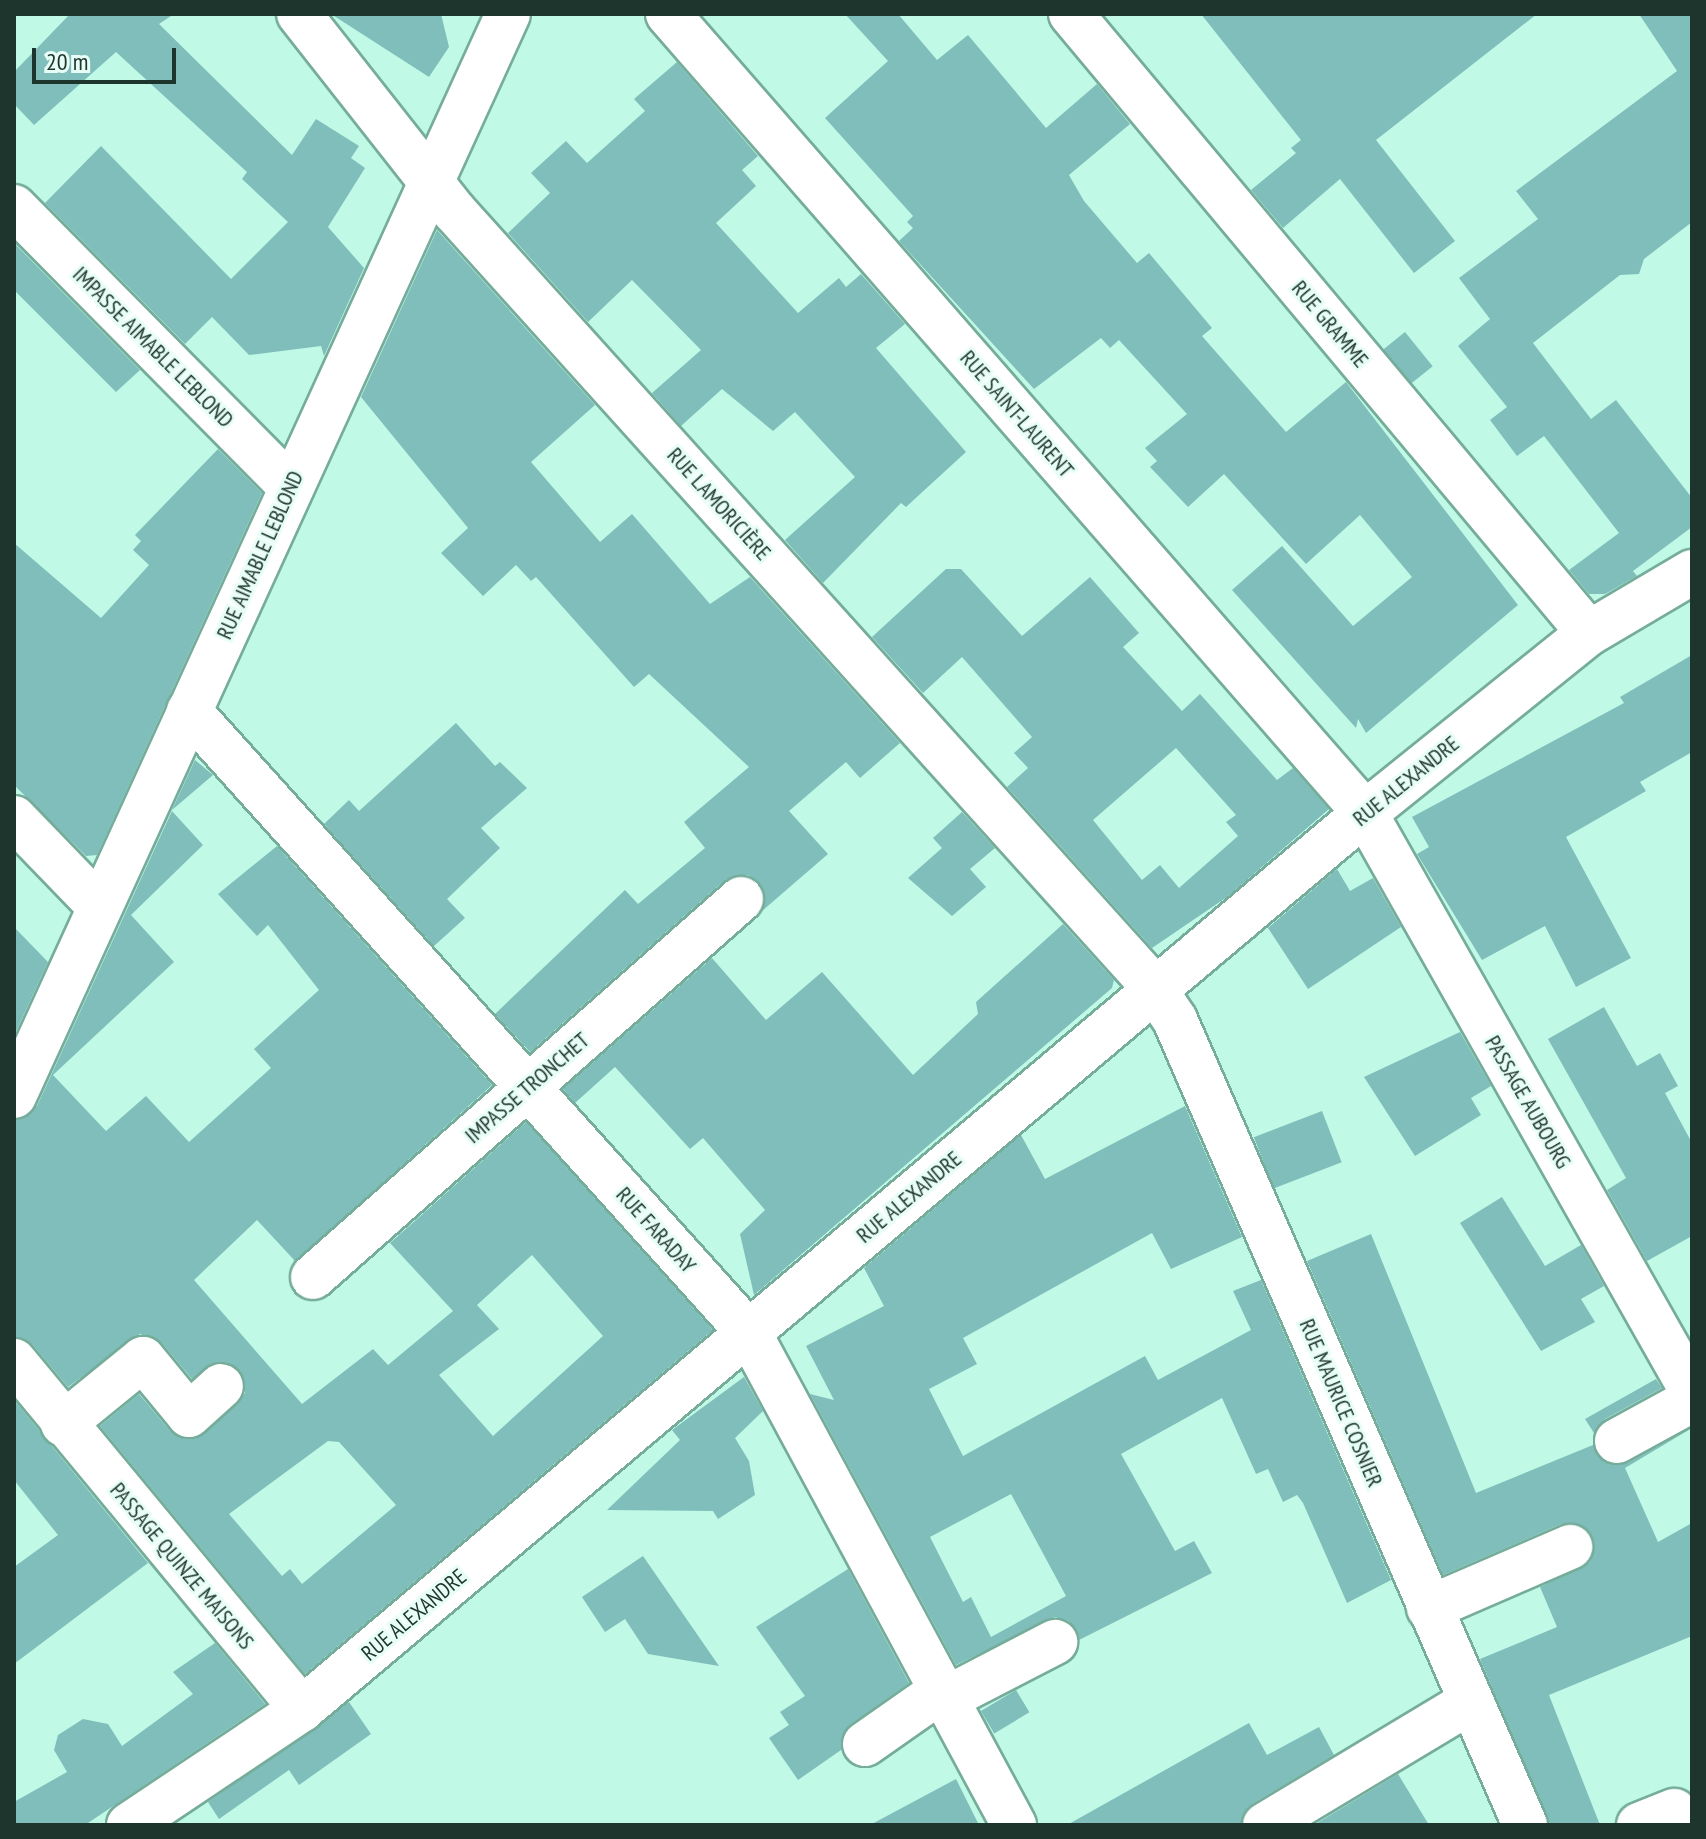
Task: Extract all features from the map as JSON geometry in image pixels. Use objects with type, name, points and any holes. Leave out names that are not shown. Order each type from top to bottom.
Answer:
[{"type":"street","name":"RUE LAMORICIÈRE","points":[[299,14],[432,180],[1153,986]]},
{"type":"street","name":"RUE AIMABLE LEBLOND","points":[[14,1096],[508,14]]},
{"type":"street","name":"RUE SAINT-LAURENT","points":[[668,14],[1365,813]]},
{"type":"street","name":"RUE GRAMME","points":[[1071,14],[1589,633]]},
{"type":"street","name":"IMPASSE AIMABLE LEBLOND","points":[[14,207],[291,487]]},
{"type":"street","name":"RUE ALEXANDRE","points":[[129,1825],[302,1709],[749,1333],[1153,986],[1589,633],[1692,572]]},
{"type":"street","name":"RUE FARADAY","points":[[189,711],[749,1333],[1014,1825]]},
{"type":"street","name":"PASSAGE AUBOURG","points":[[1365,813],[1692,1391]]},
{"type":"street","points":[[14,818],[99,906]]},
{"type":"street","name":"IMPASSE TRONCHET","points":[[313,1277],[741,899]]},
{"type":"street","name":"RUE MAURICE COSNIER","points":[[1153,986],[1175,1020],[1525,1825]]},
{"type":"street","points":[[63,1424],[143,1359],[189,1415],[221,1386]]},
{"type":"street","name":"PASSAGE QUINZE MAISONS","points":[[14,1361],[63,1424],[302,1709]]},
{"type":"street","points":[[1617,1441],[1692,1400]]},
{"type":"street","points":[[1429,1608],[1570,1547]]},
{"type":"street","points":[[865,1744],[944,1694],[1055,1642]]},
{"type":"street","points":[[1265,1825],[1470,1702]]},
{"type":"building","points":[[70,14],[174,14],[159,24],[292,155],[316,119],[359,146],[351,158],[365,168],[328,227],[364,268],[324,356],[321,346],[249,355],[212,317],[185,344],[45,203],[101,146],[231,279],[288,222],[242,179],[247,172],[116,52],[34,125],[14,104],[14,72]]},
{"type":"building","points":[[331,14],[441,14],[449,47],[429,77]]},
{"type":"building","points":[[845,14],[898,14],[937,60],[968,35],[1046,128],[1097,84],[1130,124],[1069,175],[1084,201],[1137,263],[1149,253],[1212,328],[1202,336],[1286,432],[1346,382],[1518,605],[1366,733],[1358,719],[1356,728],[1232,590],[1282,546],[1353,626],[1412,577],[1360,515],[1306,564],[1224,474],[1188,507],[1150,467],[1157,461],[1145,448],[1187,414],[1119,340],[1110,348],[1101,338],[1034,389],[899,241],[913,228],[907,222],[913,216],[825,118],[888,61]]},
{"type":"building","points":[[1201,14],[1537,14],[1376,140],[1455,241],[1414,273],[1340,179],[1283,228],[1251,190],[1296,153],[1291,148],[1301,140]]},
{"type":"building","points":[[1639,14],[1692,14],[1692,222],[1644,259],[1639,274],[1620,275],[1533,343],[1591,419],[1616,400],[1692,498],[1692,527],[1633,571],[1637,576],[1605,594],[1589,594],[1569,570],[1619,533],[1544,436],[1517,456],[1490,420],[1507,407],[1458,346],[1490,319],[1459,278],[1538,219],[1516,191],[1677,71]]},
{"type":"building","points":[[677,62],[758,156],[742,170],[756,186],[716,223],[798,313],[839,278],[846,287],[861,274],[905,324],[876,348],[966,452],[906,507],[901,503],[823,583],[785,540],[855,477],[795,412],[773,431],[722,389],[681,426],[652,393],[701,350],[632,280],[588,322],[508,233],[550,193],[531,173],[566,141],[587,163],[645,111],[634,99]]},
{"type":"building","points":[[437,230],[595,405],[531,462],[600,542],[632,514],[710,604],[750,577],[900,743],[860,778],[846,762],[789,811],[828,854],[762,911],[759,882],[748,875],[725,880],[530,1052],[495,1014],[625,890],[638,904],[705,848],[684,822],[749,767],[649,674],[634,687],[536,577],[531,581],[516,565],[483,596],[441,553],[468,528],[361,397]]},
{"type":"building","points":[[14,243],[140,370],[116,392],[14,290]]},
{"type":"building","points":[[1405,332],[1433,366],[1411,384],[1383,350]]},
{"type":"building","points":[[218,449],[262,493],[97,855],[86,856],[14,785],[14,543],[101,618],[149,565],[133,550],[141,541],[135,535]]},
{"type":"building","points":[[946,569],[961,569],[1022,636],[1090,577],[1139,633],[1123,647],[1182,711],[1200,694],[1277,780],[1293,768],[1329,809],[1227,897],[1152,948],[1007,787],[1028,768],[1014,753],[1032,737],[962,657],[923,693],[872,637]],"holes":[[[1176,748],[1236,815],[1226,822],[1238,836],[1179,888],[1160,865],[1142,880],[1093,820]]]},
{"type":"building","points":[[1692,655],[1692,752],[1640,782],[1646,791],[1566,837],[1631,958],[1576,987],[1545,926],[1482,960],[1417,854],[1429,847],[1412,817],[1624,703],[1620,697]]},
{"type":"building","points":[[456,723],[495,766],[500,762],[527,788],[481,828],[500,848],[447,899],[465,918],[434,946],[324,824],[349,800],[359,811]]},
{"type":"building","points":[[195,760],[213,775],[172,810]]},
{"type":"building","points":[[172,811],[203,845],[131,915],[174,962],[53,1075],[106,1131],[146,1096],[189,1142],[271,1068],[254,1049],[319,990],[268,925],[257,936],[218,894],[277,846],[492,1085],[295,1261],[257,1220],[194,1280],[302,1404],[373,1349],[388,1365],[453,1311],[390,1243],[526,1122],[713,1330],[305,1674],[100,1426],[139,1394],[170,1431],[195,1439],[238,1404],[245,1393],[240,1370],[216,1362],[192,1379],[162,1343],[140,1334],[68,1387],[33,1345],[14,1337],[14,1121],[37,1106]],"holes":[[[532,1255],[603,1336],[493,1436],[439,1375],[499,1329],[477,1305]],[[328,1441],[339,1442],[396,1505],[302,1584],[290,1569],[282,1576],[229,1514]]]},
{"type":"building","points":[[962,812],[995,848],[970,869],[986,887],[952,916],[908,878],[942,848],[933,838]]},
{"type":"building","points":[[1337,869],[1350,891],[1373,878],[1401,927],[1308,989],[1268,928]]},
{"type":"building","points":[[1063,924],[1114,980],[1112,988],[754,1295],[740,1234],[765,1210],[703,1138],[690,1149],[615,1067],[575,1103],[563,1089],[712,958],[766,1020],[822,972],[913,1075],[978,1014],[976,1002]]},
{"type":"building","points":[[14,927],[48,962],[14,1036]]},
{"type":"building","points":[[1604,1007],[1637,1066],[1660,1053],[1678,1086],[1665,1093],[1692,1143],[1692,1236],[1647,1261],[1607,1190],[1626,1178],[1548,1039]]},
{"type":"building","points":[[1460,1032],[1491,1086],[1471,1098],[1481,1115],[1415,1156],[1364,1077]]},
{"type":"building","points":[[1185,1106],[1242,1237],[1171,1269],[1152,1233],[963,1338],[977,1364],[929,1389],[963,1456],[1145,1356],[1158,1380],[1251,1330],[1233,1291],[1261,1280],[1391,1580],[1347,1603],[1303,1503],[1297,1495],[1283,1502],[1268,1469],[1256,1474],[1222,1398],[1121,1454],[1175,1551],[1194,1541],[1212,1573],[1079,1640],[1069,1621],[1055,1617],[956,1665],[810,1394],[834,1400],[806,1346],[884,1306],[864,1268],[1021,1135],[1045,1179]],"holes":[[[1011,1494],[1066,1596],[991,1637],[971,1597],[963,1602],[930,1537]]]},
{"type":"building","points":[[1322,1111],[1342,1162],[1274,1189],[1254,1137]]},
{"type":"building","points":[[1502,1197],[1545,1266],[1581,1245],[1604,1286],[1581,1299],[1595,1322],[1541,1351],[1460,1223]]},
{"type":"building","points":[[1371,1234],[1476,1493],[1593,1445],[1605,1463],[1628,1463],[1692,1428],[1625,1468],[1658,1542],[1692,1523],[1692,1636],[1549,1695],[1600,1825],[1550,1825],[1480,1659],[1557,1627],[1540,1587],[1590,1562],[1593,1538],[1584,1527],[1561,1524],[1443,1575],[1307,1261]]},
{"type":"building","points":[[744,1377],[763,1411],[735,1438],[749,1461],[755,1495],[718,1519],[713,1511],[607,1510],[680,1440],[672,1430]]},
{"type":"building","points":[[1656,1379],[1662,1388],[1605,1419],[1594,1433],[1585,1419]]},
{"type":"building","points":[[14,1400],[148,1563],[14,1664],[14,1567],[58,1535],[14,1480]]},
{"type":"building","points":[[643,1556],[719,1666],[648,1654],[625,1619],[605,1632],[582,1597]]},
{"type":"building","points":[[848,1569],[909,1683],[851,1724],[841,1750],[798,1780],[769,1738],[789,1725],[780,1712],[805,1696],[756,1627]]},
{"type":"building","points":[[215,1643],[265,1704],[85,1825],[14,1825],[14,1802],[67,1772],[54,1750],[58,1735],[83,1719],[108,1724],[122,1746],[193,1694],[173,1672]]},
{"type":"building","points":[[1016,1690],[1029,1712],[994,1733],[981,1711]]},
{"type":"building","points":[[349,1702],[371,1734],[299,1785],[289,1770],[219,1819],[208,1802]]},
{"type":"building","points":[[1249,1723],[1267,1755],[1319,1727],[1334,1755],[1252,1804],[1240,1825],[1067,1825]]},
{"type":"building","points":[[1398,1774],[1429,1825],[1314,1825]]},
{"type":"building","points":[[956,1779],[979,1825],[870,1825]]}]
